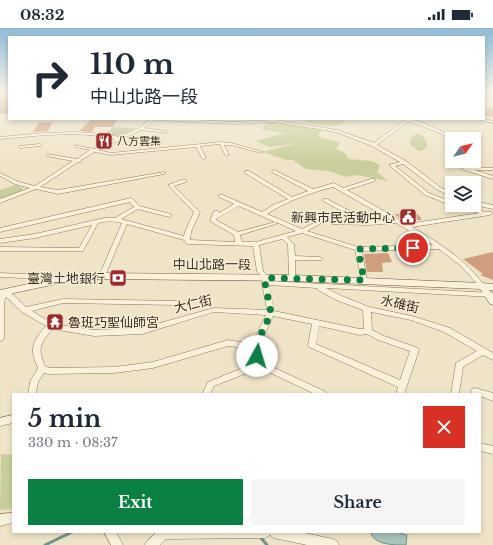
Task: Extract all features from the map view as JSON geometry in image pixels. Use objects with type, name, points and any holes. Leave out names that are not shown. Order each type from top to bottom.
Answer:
[{"type":"main road","name":"中山北路一段","points":[[2,293],[70,278],[102,276],[265,281],[296,278],[482,286]]},
{"type":"main road","points":[[482,286],[492,295]]},
{"type":"street","points":[[0,201],[35,188],[94,150],[140,128],[152,120]]},
{"type":"street","points":[[174,120],[234,123],[276,121],[337,131],[355,137],[404,162],[438,188],[445,192]]},
{"type":"street","points":[[374,146],[407,120]]},
{"type":"street","points":[[410,120],[445,134]]},
{"type":"street","points":[[140,128],[166,132]]},
{"type":"street","points":[[0,138],[46,134],[96,134],[118,138]]},
{"type":"street","points":[[20,147],[38,147],[46,134]]},
{"type":"street","points":[[77,146],[111,154],[221,143],[231,144],[261,152]]},
{"type":"street","points":[[221,143],[227,155]]},
{"type":"street","points":[[197,145],[204,158]]},
{"type":"street","points":[[49,155],[79,161]]},
{"type":"street","points":[[404,162],[391,165],[428,194],[445,201]]},
{"type":"street","points":[[466,169],[493,169]]},
{"type":"street","points":[[466,169],[493,178]]},
{"type":"street","points":[[274,171],[312,191]]},
{"type":"street","points":[[247,172],[292,199]]},
{"type":"street","points":[[0,174],[17,183],[35,188],[48,191],[67,191],[164,173]]},
{"type":"street","points":[[342,190],[373,180]]},
{"type":"street","points":[[184,181],[171,185],[197,212],[188,232],[188,241]]},
{"type":"street","points":[[262,214],[274,206],[312,191],[334,185],[407,226],[440,247],[475,274],[482,286]]},
{"type":"street","points":[[220,196],[302,230],[358,249],[440,247]]},
{"type":"street","points":[[0,230],[132,200],[137,207],[169,215]]},
{"type":"street","points":[[325,200],[368,223]]},
{"type":"street","points":[[238,204],[215,215],[213,221],[237,234],[274,223]]},
{"type":"street","points":[[481,204],[493,207]]},
{"type":"street","points":[[116,220],[137,207]]},
{"type":"street","points":[[481,212],[491,214]]},
{"type":"street","points":[[407,226],[491,214]]},
{"type":"street","points":[[0,241],[35,236],[96,222],[116,220],[188,241],[256,244],[284,237],[318,223]]},
{"type":"street","points":[[333,223],[397,221]]},
{"type":"street","points":[[0,249],[81,250],[96,222]]},
{"type":"street","points":[[102,276],[125,222]]},
{"type":"street","points":[[237,234],[239,244]]},
{"type":"street","points":[[284,237],[291,244],[296,278]]},
{"type":"street","points":[[256,244],[260,271],[265,281],[271,313],[255,347],[260,364]]},
{"type":"street","points":[[358,249],[364,280]]},
{"type":"street","points":[[292,258],[320,259]]},
{"type":"street","points":[[0,275],[70,278]]},
{"type":"street","name":"水碓街","points":[[296,278],[367,309],[412,318],[447,330],[493,357]]},
{"type":"street","points":[[265,281],[318,287],[492,295]]},
{"type":"street","points":[[0,338],[0,303],[2,293]]},
{"type":"street","name":"大仁街","points":[[2,293],[25,310],[51,326],[94,333],[142,331],[214,310],[271,313],[360,332],[368,331]]},
{"type":"street","points":[[25,310],[63,300],[177,303]]},
{"type":"street","points":[[367,309],[368,331],[381,338],[415,350],[400,393]]},
{"type":"street","points":[[316,323],[312,345],[403,385]]},
{"type":"street","points":[[51,326],[35,346],[42,368],[48,371],[114,370],[153,365],[228,343],[255,347]]},
{"type":"street","points":[[455,393],[459,365],[483,350]]},
{"type":"street","points":[[206,393],[211,384],[260,364],[321,393]]},
{"type":"street","points":[[32,393],[34,382],[42,368]]},
{"type":"street","points":[[475,391],[480,393]]},
{"type":"street","points":[[481,393],[493,398]]},
{"type":"street","points":[[0,422],[12,419]]},
{"type":"street","points":[[481,447],[493,450]]},
{"type":"street","points":[[0,520],[12,518]]},
{"type":"street","points":[[151,545],[164,533]]},
{"type":"street","points":[[279,533],[333,545]]},
{"type":"green space","points":[[299,120],[344,120],[345,122],[334,126],[307,123]]},
{"type":"green space","points":[[278,122],[323,129],[317,136],[340,143],[336,149],[345,153],[349,159],[371,161],[380,165],[377,172],[388,181],[356,175],[346,177],[328,171],[306,169],[293,160],[286,160],[263,152],[297,143],[270,147],[255,141],[286,133],[261,130],[267,123]]},
{"type":"green space","points":[[113,127],[137,128],[117,137],[105,134]]},
{"type":"green space","points":[[416,134],[421,135],[426,142],[427,147],[421,151],[410,145],[411,138]]},
{"type":"green space","points":[[15,185],[23,188],[22,192],[0,200],[0,190]]},
{"type":"green space","points":[[1,454],[12,455],[12,509],[0,510]]},
{"type":"water","points":[[372,533],[400,533],[407,535],[406,545],[380,542]]},
{"type":"building","points":[[91,120],[117,120],[113,127],[95,127],[92,132],[79,131]]},
{"type":"building","points":[[53,122],[48,131],[33,132],[39,123]]},
{"type":"building","name":"新興市民活動中心","points":[[394,214],[418,214],[422,220],[404,220]]},
{"type":"building","points":[[493,252],[493,280],[480,275],[483,274],[463,259]]},
{"type":"building","points":[[388,253],[392,262],[382,263],[383,272],[367,272],[364,254]]},
{"type":"waterway","points":[[45,545],[70,533]]},
{"type":"waterway","points":[[261,533],[261,538],[267,545]]},
{"type":"place","name":"八方雲集","points":[[104,141]]},
{"type":"place","name":"新興市民活動中心","points":[[408,217]]},
{"type":"place","name":"臺灣土地銀行","points":[[118,278]]},
{"type":"place","name":"魯班巧聖仙師宮","points":[[55,322]]},
{"type":"route","points":[[257,356],[255,347],[271,313],[265,283],[266,278],[364,280],[358,249],[413,248]]}]
